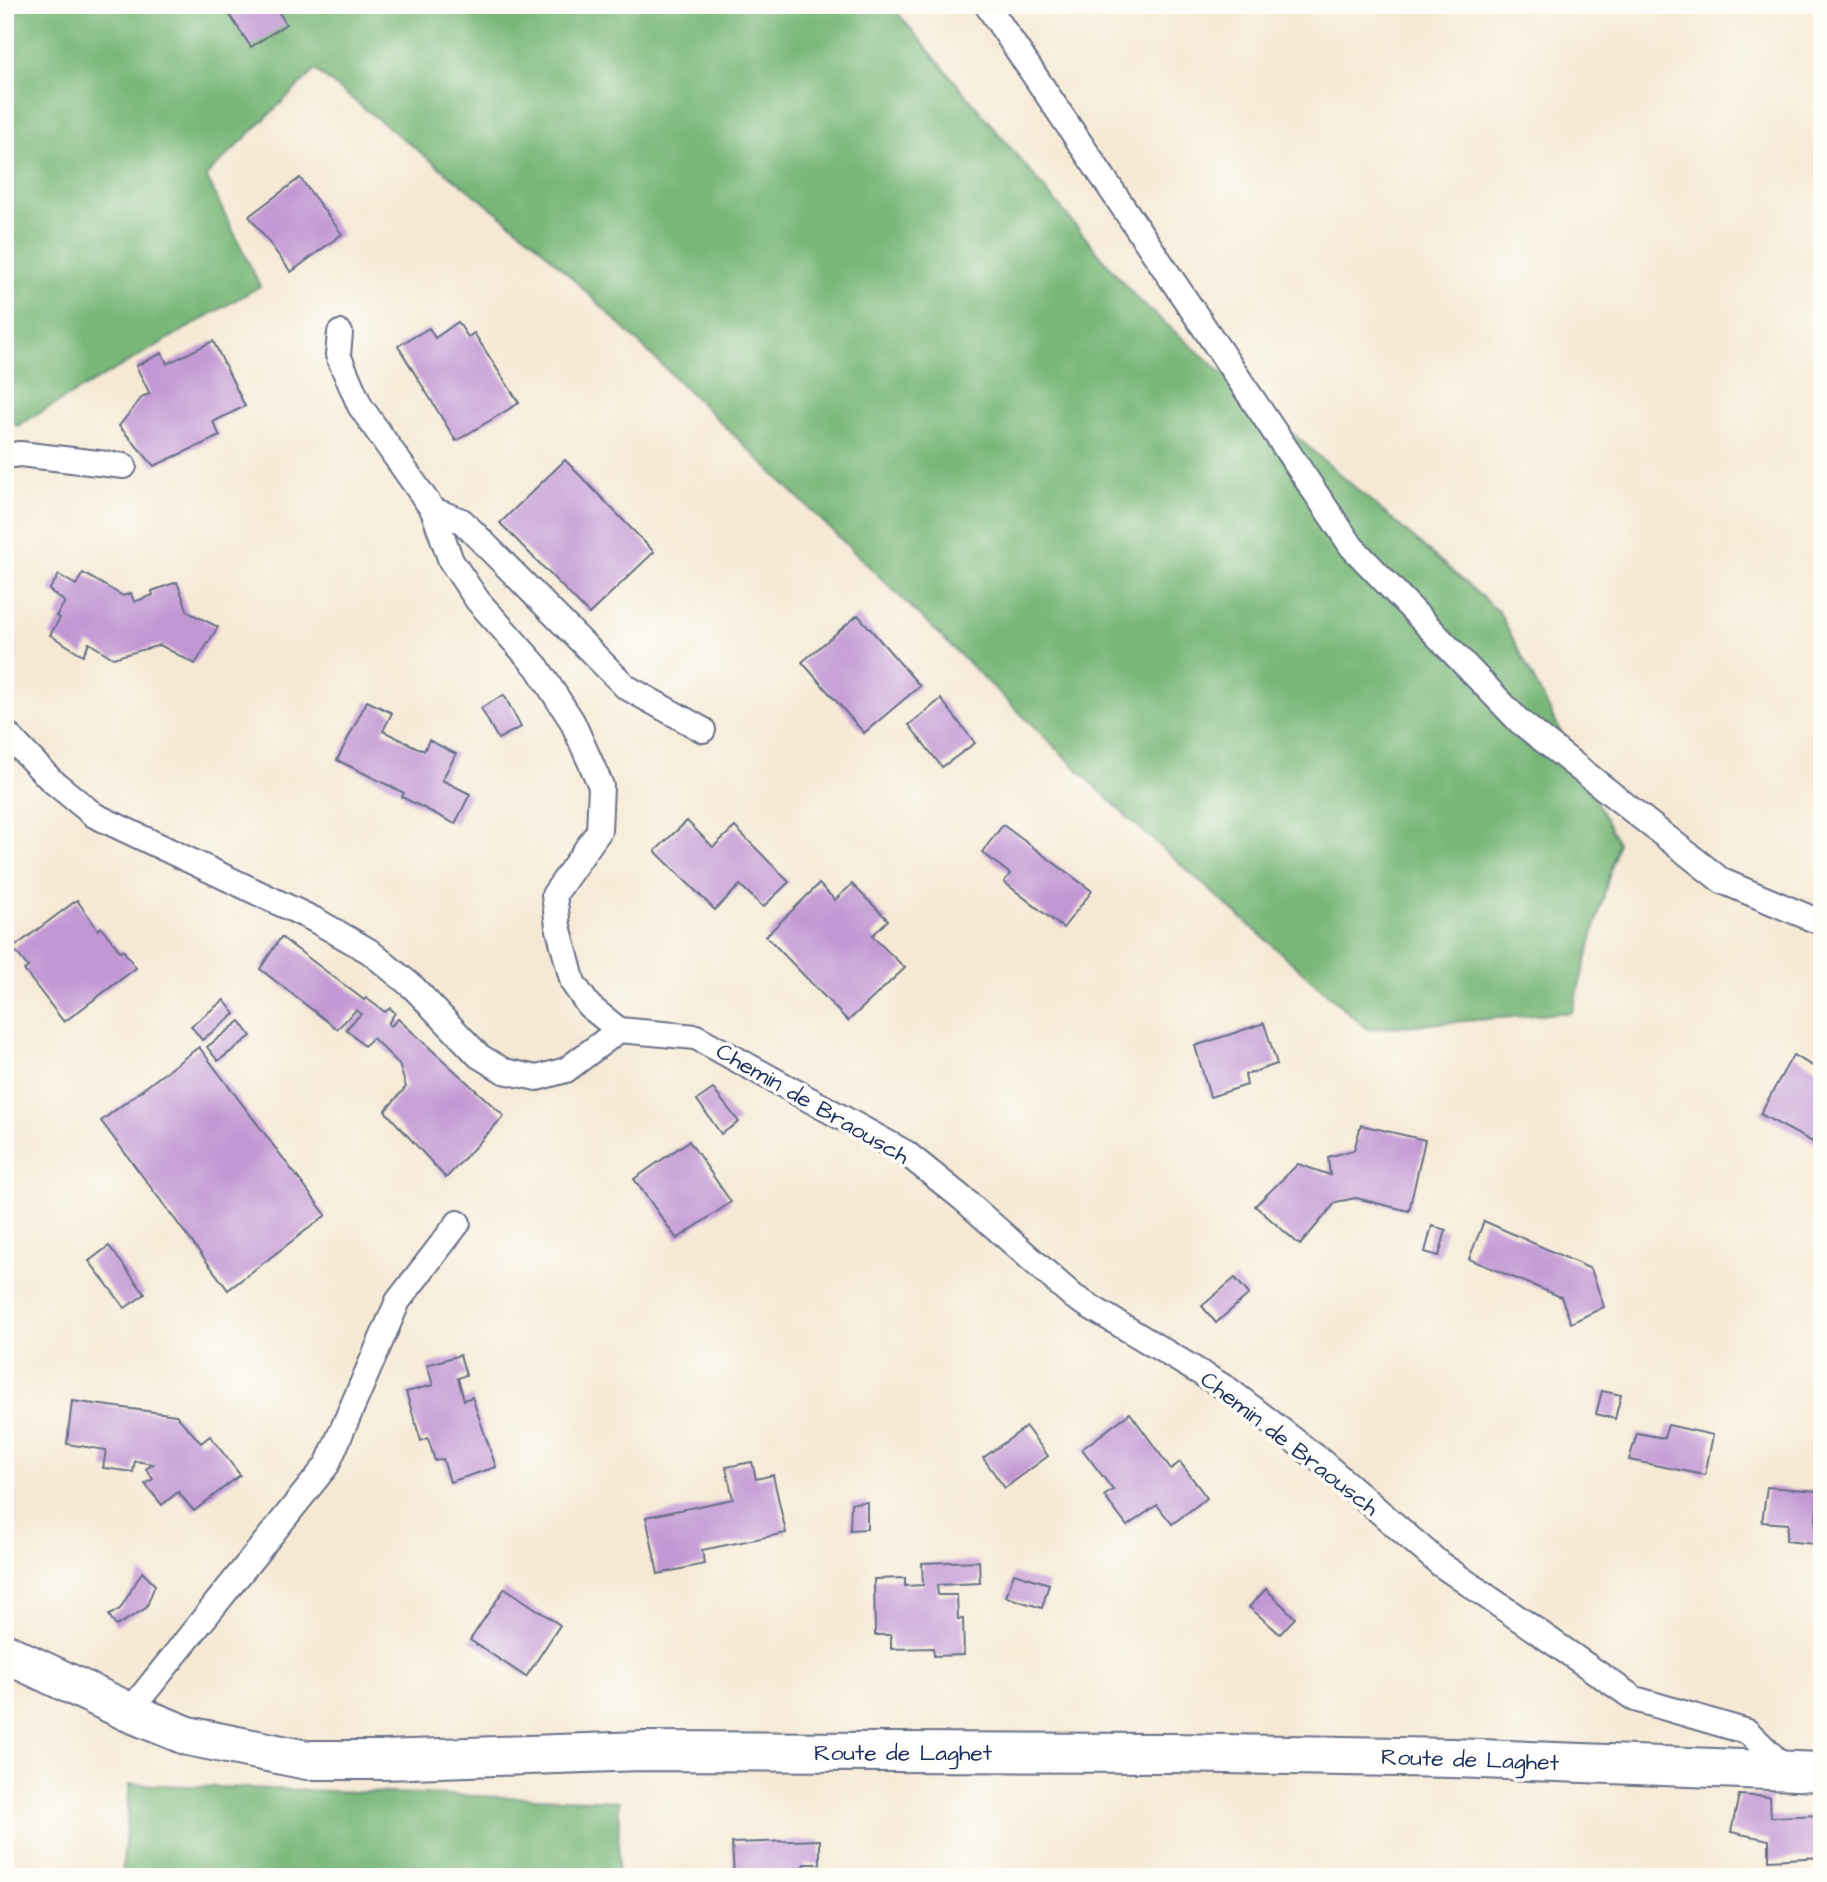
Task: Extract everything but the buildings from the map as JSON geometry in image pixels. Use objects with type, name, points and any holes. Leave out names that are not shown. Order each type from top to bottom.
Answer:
[{"type":"main road","name":"Route de Laghet","points":[[5,1653],[129,1713],[188,1736],[307,1760],[397,1760],[642,1751],[1172,1753],[1453,1758],[1805,1771]]},
{"type":"lane","points":[[987,5],[1352,547],[1518,721],[1722,881],[1822,923]]},
{"type":"lane","points":[[5,732],[50,779],[94,815],[315,920],[369,951],[414,988],[479,1056],[504,1071],[537,1078],[566,1070],[619,1030],[589,1006],[572,983],[558,926],[554,895],[599,831],[601,786],[572,721],[537,667],[478,601],[451,561],[433,510],[360,406],[338,355],[340,333]]},
{"type":"lane","points":[[5,456],[20,454],[124,466]]},
{"type":"lane","points":[[433,510],[462,521],[626,687],[703,730]]},
{"type":"lane","name":"Chemin de Braousch","points":[[619,1030],[696,1037],[906,1153],[962,1198],[1074,1297],[1229,1390],[1321,1461],[1440,1564],[1635,1699],[1748,1732],[1805,1771]]},
{"type":"lane","points":[[129,1713],[327,1465],[398,1301],[458,1223]]},
{"type":"green space","points":[[5,5],[891,5],[1136,298],[1499,612],[1618,843],[1572,1012],[1367,1029],[1127,817],[535,242],[315,70],[206,176],[260,286],[17,426],[5,415]]},
{"type":"green space","points":[[130,1784],[619,1801],[618,1877],[122,1877]]}]
